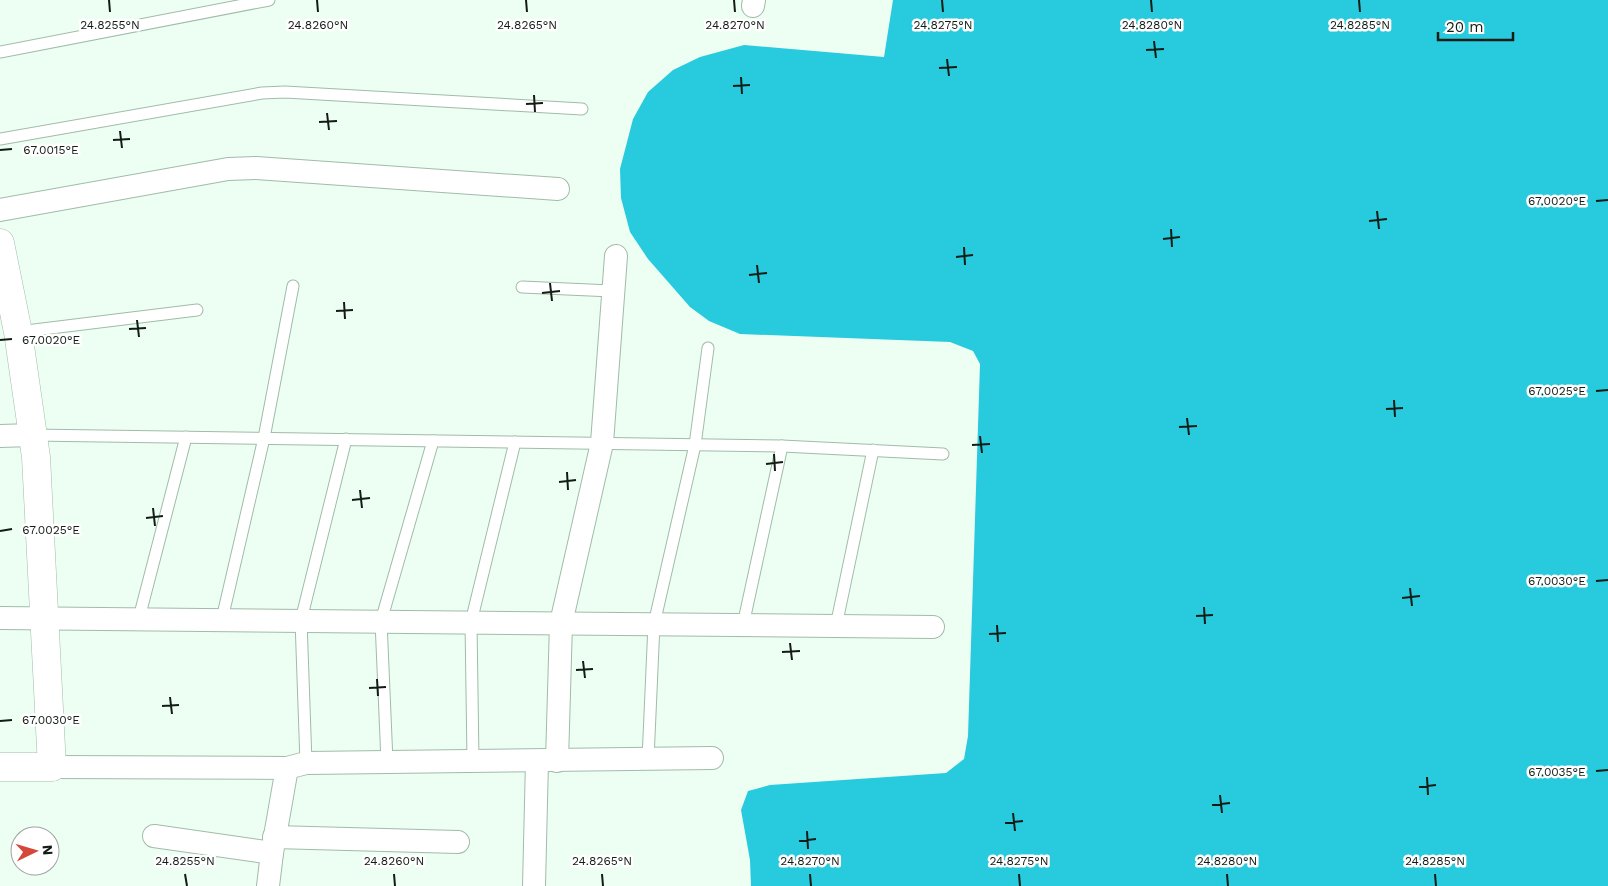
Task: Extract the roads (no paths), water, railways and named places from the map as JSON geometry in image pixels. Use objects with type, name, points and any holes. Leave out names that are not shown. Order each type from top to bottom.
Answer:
[{"type":"street","points":[[0,210],[228,169],[246,168],[558,189]]},
{"type":"street","points":[[1,253],[18,332],[36,457],[52,767]]},
{"type":"street","points":[[534,886],[561,623],[602,443],[616,256]]},
{"type":"street","points":[[0,436],[32,434]]},
{"type":"street","points":[[0,618],[932,627]]},
{"type":"street","points":[[0,767],[296,766],[387,762],[712,758]]},
{"type":"street","points":[[268,886],[273,845],[296,766]]},
{"type":"street","points":[[154,836],[273,845],[458,842]]},
{"type":"lane","points":[[0,52],[269,0]]},
{"type":"lane","points":[[0,139],[252,95],[285,92],[582,108]]},
{"type":"lane","points":[[222,619],[264,438],[293,286]]},
{"type":"lane","points":[[522,287],[612,291]]},
{"type":"lane","points":[[18,332],[197,310]]},
{"type":"lane","points":[[648,759],[654,624],[695,445],[708,348]]},
{"type":"lane","points":[[32,434],[782,446],[943,454]]},
{"type":"lane","points":[[139,618],[186,437]]},
{"type":"lane","points":[[296,766],[301,620],[346,440]]},
{"type":"lane","points":[[387,762],[381,621],[433,441]]},
{"type":"lane","points":[[473,761],[471,622],[515,442]]},
{"type":"lane","points":[[743,625],[782,446]]},
{"type":"lane","points":[[836,626],[873,450]]},
{"type":"water","points":[[893,0],[1608,0],[1608,886],[751,886],[750,860],[741,810],[748,791],[770,785],[946,773],[964,759],[968,736],[980,364],[973,351],[950,342],[740,334],[709,321],[690,307],[648,259],[630,232],[621,198],[620,169],[633,119],[648,92],[673,70],[700,57],[744,45],[884,57]]}]
